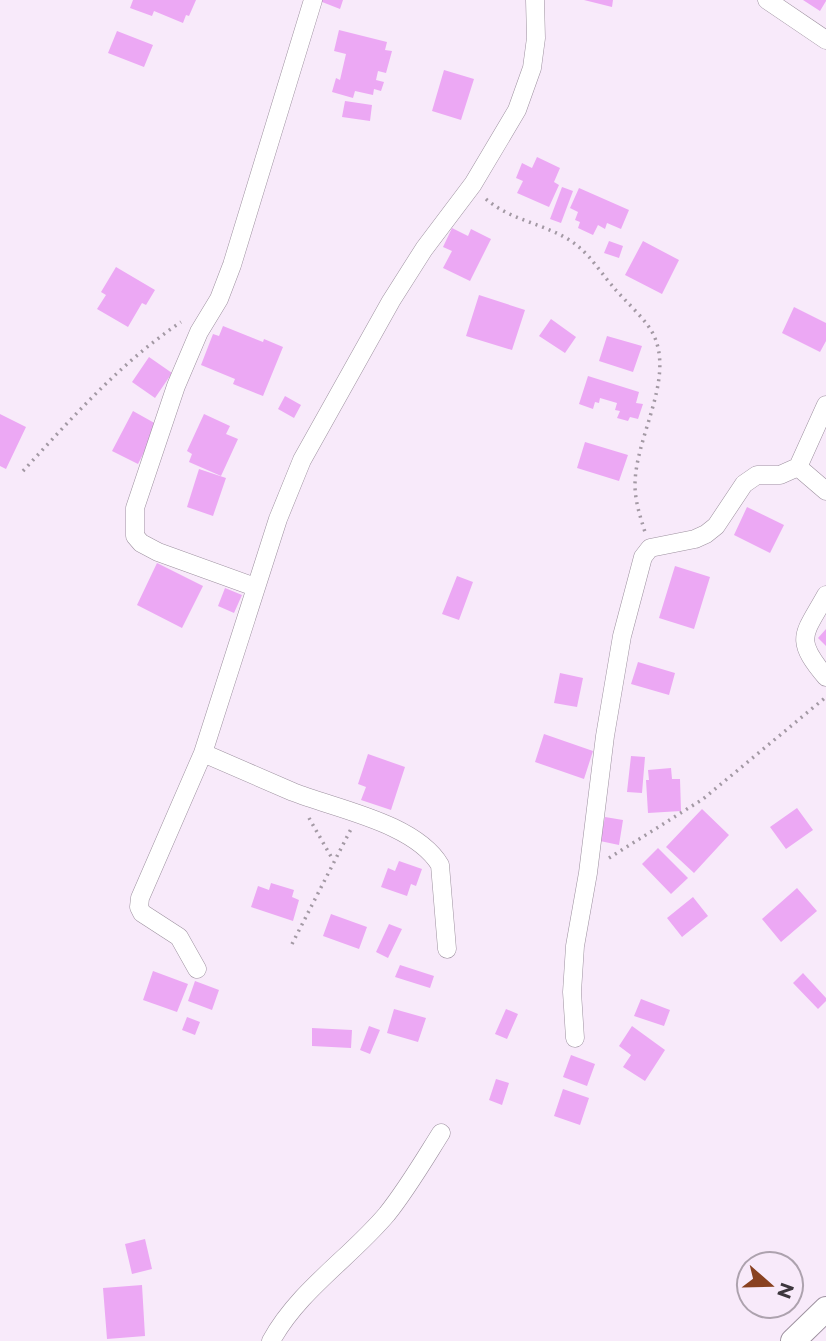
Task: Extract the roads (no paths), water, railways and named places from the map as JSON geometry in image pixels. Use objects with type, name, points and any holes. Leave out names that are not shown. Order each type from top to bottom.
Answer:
[{"type":"street","points":[[255,587],[141,544],[135,536],[135,508],[176,386],[199,332],[219,299],[232,265],[313,0]]},
{"type":"street","points":[[197,969],[179,937],[142,913],[140,898],[203,753],[255,587],[302,460],[391,301],[424,249],[473,184],[517,110],[532,68],[536,38],[535,0]]},
{"type":"street","points":[[767,0],[826,40]]},
{"type":"street","points":[[575,1038],[572,992],[575,946],[622,636],[643,557],[650,548],[695,539],[706,534],[716,526],[744,484],[757,475],[780,475],[797,467],[826,405]]},
{"type":"street","points":[[797,467],[826,491]]},
{"type":"street","points":[[826,596],[804,636],[810,658],[826,677]]},
{"type":"street","points":[[203,753],[294,792],[390,827],[433,853],[440,865],[447,948]]},
{"type":"street","points":[[271,1341],[282,1322],[316,1284],[387,1214],[441,1133]]},
{"type":"street","points":[[793,1341],[826,1309]]}]
